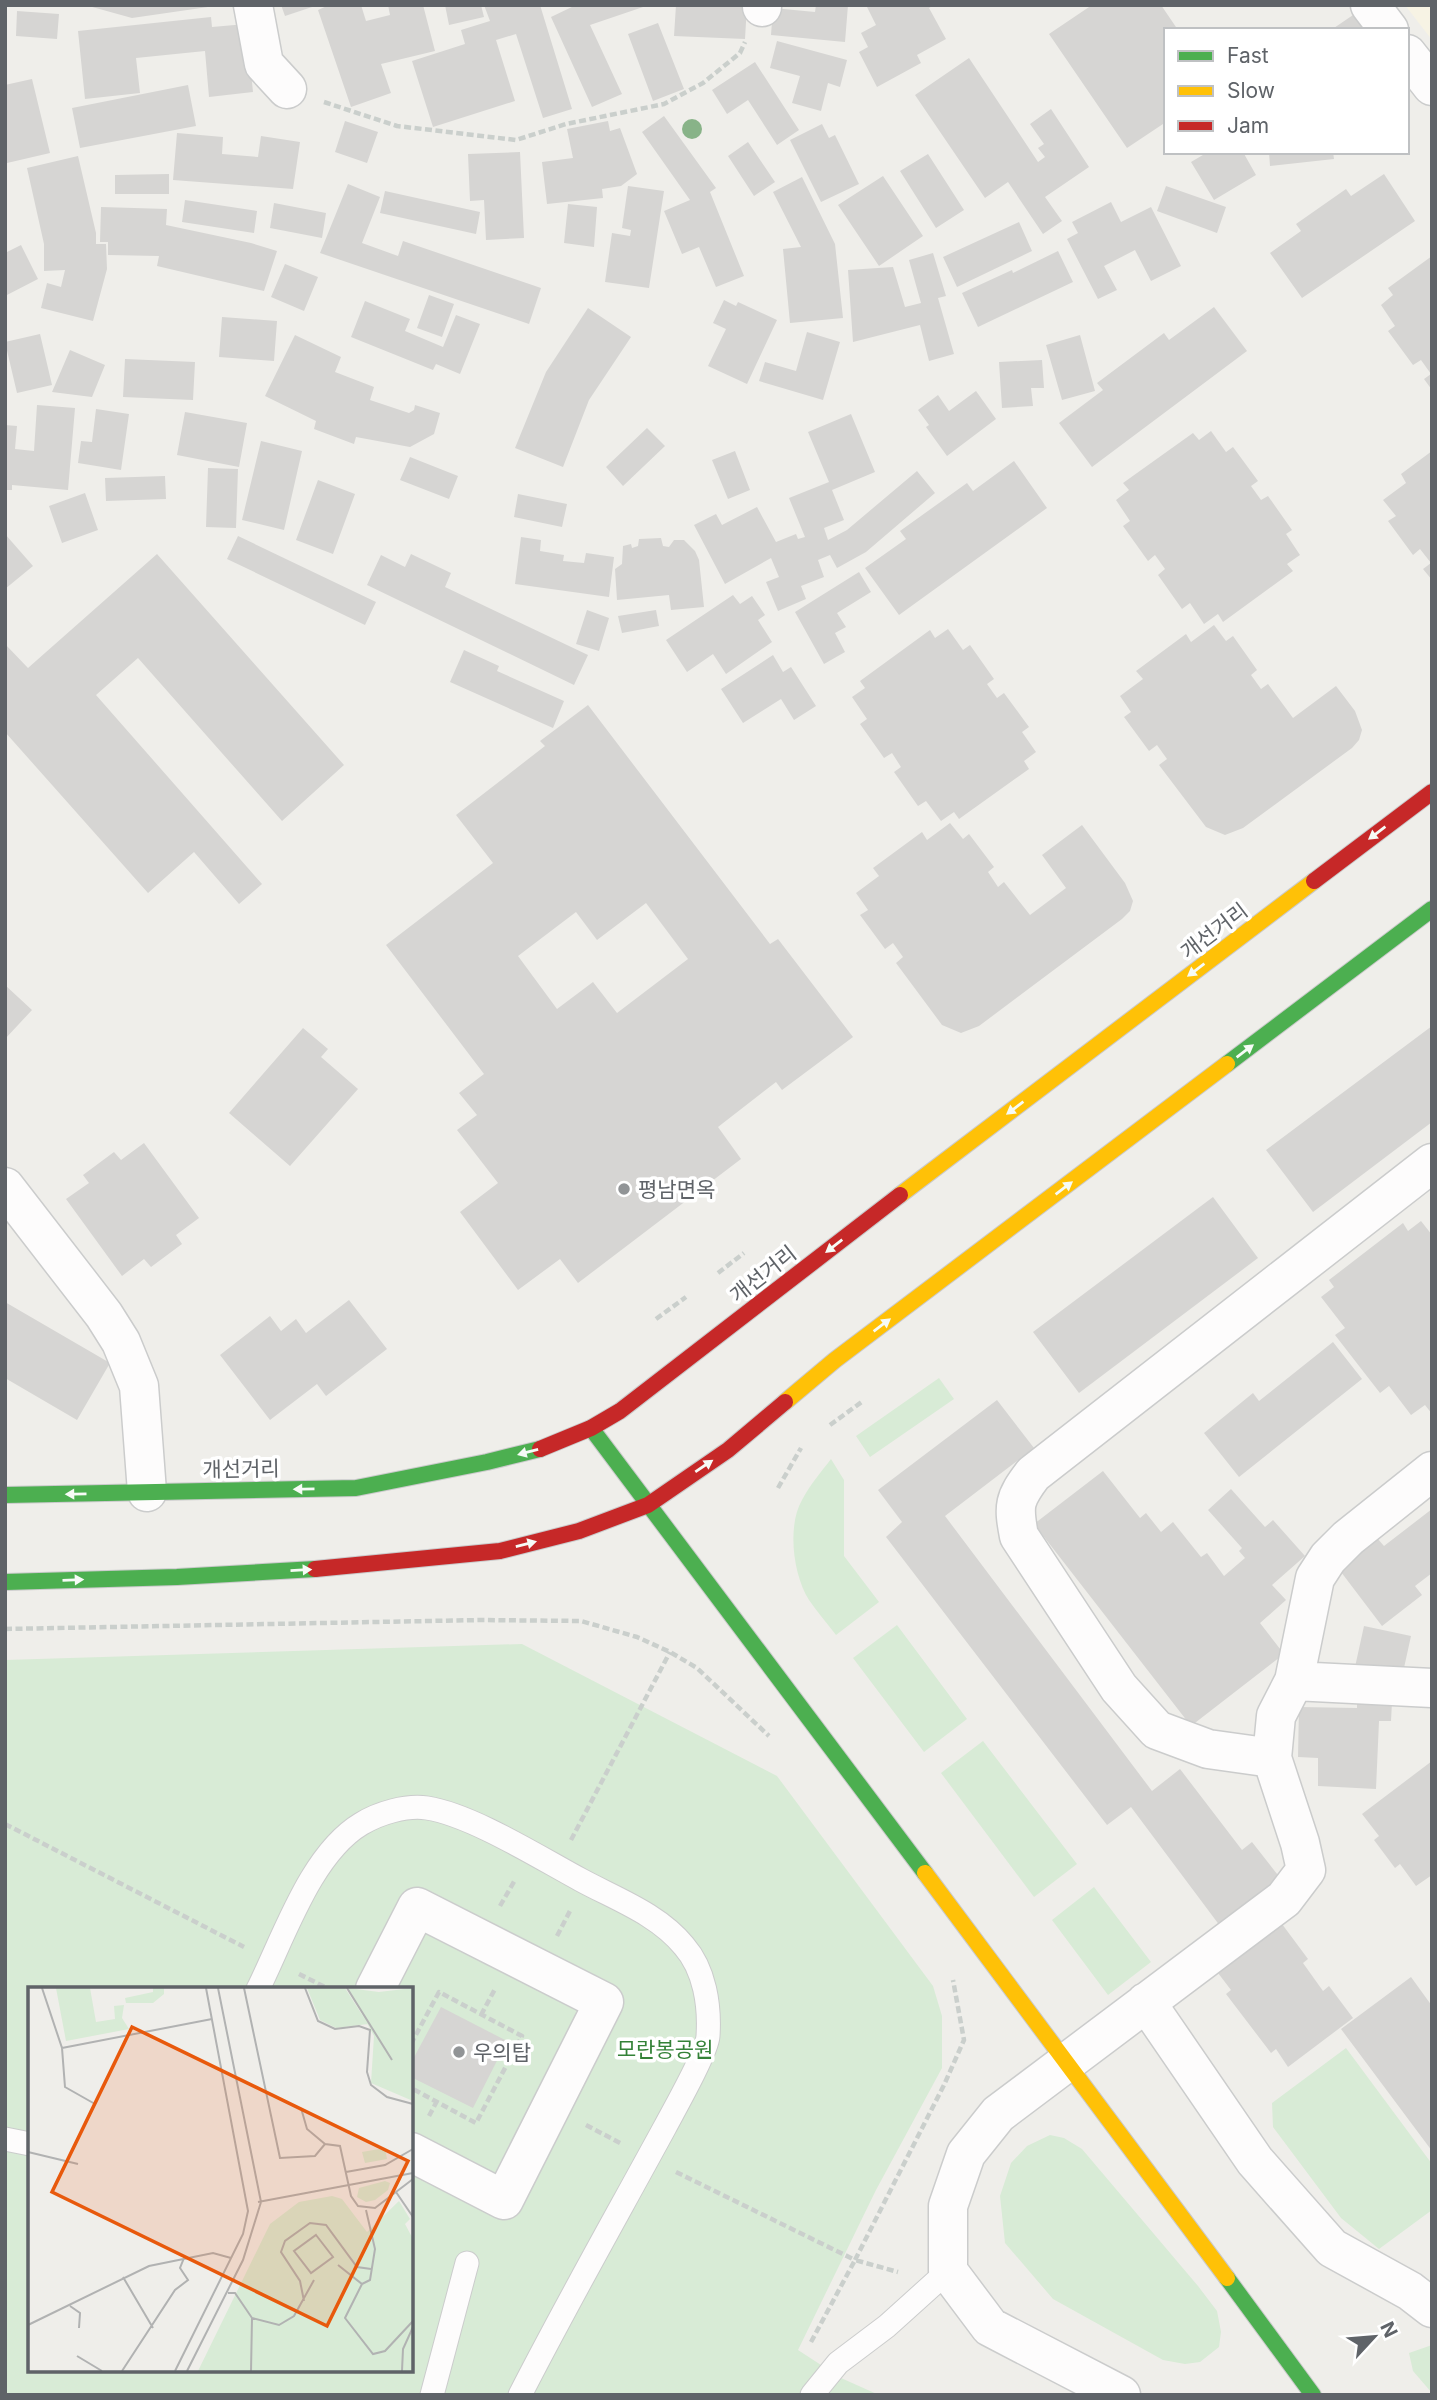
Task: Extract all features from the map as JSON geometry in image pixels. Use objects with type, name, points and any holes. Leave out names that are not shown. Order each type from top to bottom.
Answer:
[{"type":"main road","name":"개선거리","points":[[5,1495],[356,1488],[539,1449],[591,1428],[620,1411],[656,1384],[866,1221],[1432,792]]},
{"type":"main road","points":[[5,1582],[177,1577],[347,1567],[500,1550],[579,1531],[648,1505],[728,1450],[835,1360],[1432,909]]},
{"type":"main road","points":[[591,1428],[1313,2395]]},
{"type":"street","points":[[253,5],[264,64],[287,89]]},
{"type":"street","points":[[1370,5],[1387,28]]},
{"type":"street","points":[[1409,57],[1432,86]]},
{"type":"street","points":[[1272,1758],[1208,1749],[1157,1730],[1119,1688],[1019,1536],[1014,1510],[1022,1489],[1033,1474],[1432,1163]]},
{"type":"street","points":[[5,1187],[104,1315],[121,1342],[139,1386],[147,1492]]},
{"type":"street","points":[[1121,2395],[990,2327],[948,2271],[948,2206],[966,2154],[998,2114],[1284,1899],[1306,1870],[1300,1843],[1272,1758],[1276,1716],[1294,1681],[1315,1578],[1328,1558],[1348,1538],[1432,1471]]},
{"type":"street","points":[[1294,1681],[1432,1688]]},
{"type":"street","points":[[376,1987],[417,1907],[604,2002],[505,2200],[413,2153]]},
{"type":"street","points":[[1146,2002],[1255,2161],[1332,2248],[1410,2291],[1432,2308]]},
{"type":"lane","points":[[259,1987],[301,1897],[337,1841],[363,1822],[396,1810],[425,1807],[452,1814],[488,1831],[630,1905],[662,1925],[685,1947],[700,1973],[708,2002],[708,2040],[676,2106],[520,2395]]},
{"type":"lane","points":[[5,2139],[28,2144]]},
{"type":"lane","points":[[432,2395],[467,2263]]},
{"type":"lane","points":[[812,2395],[838,2362],[887,2326],[948,2271]]},
{"type":"path","points":[[287,89],[397,126],[516,140],[566,124],[664,104],[704,83],[740,53],[762,6]]},
{"type":"path","points":[[718,1273],[744,1253]]},
{"type":"path","points":[[656,1319],[686,1297]]},
{"type":"path","points":[[830,1425],[863,1401]]},
{"type":"path","points":[[778,1488],[801,1448]]},
{"type":"path","points":[[5,1629],[481,1620],[582,1621],[638,1637],[697,1668],[775,1742]]},
{"type":"path","points":[[569,1845],[670,1652]]},
{"type":"path","points":[[5,1824],[248,1949]]},
{"type":"path","points":[[292,1970],[326,1987]]},
{"type":"path","points":[[838,2362],[809,2346],[944,2085],[964,2040],[953,1979]]},
{"type":"path","points":[[413,2040],[439,1992],[522,2036],[476,2123],[413,2089]]},
{"type":"path","points":[[582,2123],[629,2148]]},
{"type":"path","points":[[673,2170],[855,2260],[903,2274],[948,2271]]},
{"type":"shaded area","points":[[1405,5],[1432,5],[1432,40]]},
{"type":"green space","points":[[939,1378],[954,1399],[870,1457],[856,1436]]},
{"type":"green space","points":[[831,1459],[844,1480],[844,1556],[879,1602],[836,1635],[803,1590],[796,1564],[793,1536],[797,1511],[802,1500]]},
{"type":"green space","points":[[897,1625],[967,1719],[924,1752],[853,1658]]},
{"type":"green space","name":"모란봉공원","points":[[522,1644],[777,1776],[933,1986],[942,2016],[942,2068],[876,2190],[798,2350],[841,2378],[879,2395],[5,2395],[5,1660]]},
{"type":"green space","points":[[983,1741],[1077,1864],[1034,1897],[941,1773]]},
{"type":"green space","points":[[1094,1887],[1151,1962],[1108,1995],[1052,1920]]},
{"type":"green space","points":[[1346,2048],[1432,2164],[1432,2210],[1379,2249],[1341,2218],[1273,2127],[1272,2103]]},
{"type":"green space","points":[[1050,2135],[1064,2138],[1082,2149],[1217,2311],[1221,2332],[1219,2347],[1200,2362],[1185,2364],[1163,2360],[1053,2299],[1005,2243],[1000,2196],[1011,2163],[1027,2146]]},
{"type":"green space","points":[[1432,2345],[1432,2393],[1413,2371],[1409,2353]]},
{"type":"building","points":[[85,5],[207,5],[208,7],[132,18]]},
{"type":"building","points":[[281,5],[315,5],[315,6],[285,16]]},
{"type":"building","points":[[329,5],[361,5],[366,21],[390,15],[388,5],[423,5],[435,51],[381,64],[391,93],[351,107],[318,10]]},
{"type":"building","points":[[445,5],[481,5],[484,17],[449,25]]},
{"type":"building","points":[[484,5],[540,5],[572,109],[543,118],[516,34],[496,40],[515,101],[433,127],[412,61],[465,44],[461,30],[490,21]]},
{"type":"building","points":[[576,5],[646,6],[590,25],[622,94],[592,107],[551,17]]},
{"type":"building","points":[[676,5],[747,5],[745,39],[674,36]]},
{"type":"building","points":[[816,5],[848,5],[845,42],[771,35],[773,8],[815,12]]},
{"type":"building","points":[[866,5],[934,5],[929,8],[946,39],[917,55],[921,63],[877,87],[859,52],[868,47],[861,33],[876,25]]},
{"type":"building","points":[[1092,5],[1161,5],[1177,28],[1164,28],[1164,123],[1127,148],[1049,34]]},
{"type":"building","points":[[17,11],[59,14],[57,39],[16,36]]},
{"type":"building","points":[[1356,13],[1366,28],[1334,28]]},
{"type":"building","points":[[211,17],[212,27],[246,24],[253,92],[209,97],[205,51],[136,58],[140,93],[85,99],[78,31]]},
{"type":"building","points":[[658,23],[684,89],[653,101],[628,34]]},
{"type":"building","points":[[777,41],[847,60],[840,87],[828,83],[821,111],[792,103],[800,76],[770,68]]},
{"type":"building","points":[[969,58],[1038,162],[1045,157],[1038,148],[1044,144],[1030,124],[1051,109],[1089,167],[1045,197],[1062,221],[1043,234],[1008,182],[985,198],[915,95]]},
{"type":"building","points":[[755,62],[799,130],[777,145],[748,100],[727,114],[712,90]]},
{"type":"building","points":[[32,79],[50,153],[7,163],[5,85]]},
{"type":"building","points":[[188,85],[196,126],[80,148],[72,108]]},
{"type":"building","points":[[664,116],[716,188],[710,192],[744,276],[716,287],[699,247],[682,254],[664,211],[690,200],[642,132]]},
{"type":"building","points":[[345,121],[378,132],[367,163],[335,152]]},
{"type":"building","points":[[608,121],[610,131],[620,128],[637,174],[621,186],[602,189],[603,198],[547,204],[542,162],[573,158],[567,129]]},
{"type":"building","points":[[822,124],[829,138],[835,135],[859,184],[821,202],[790,140]]},
{"type":"building","points":[[177,133],[223,137],[222,154],[258,157],[261,136],[300,142],[293,189],[173,180]]},
{"type":"building","points":[[748,142],[775,182],[754,196],[728,156]]},
{"type":"building","points":[[520,152],[524,238],[486,240],[484,200],[470,201],[468,154]]},
{"type":"building","points":[[928,154],[964,210],[936,228],[900,171]]},
{"type":"building","points":[[1205,154],[1244,154],[1256,175],[1214,200],[1191,162]]},
{"type":"building","points":[[1269,154],[1333,154],[1334,159],[1270,166]]},
{"type":"building","points":[[78,156],[96,233],[96,244],[106,244],[107,269],[93,321],[41,308],[47,283],[61,287],[65,270],[44,271],[44,244],[27,168]]},
{"type":"building","points":[[169,174],[169,194],[115,194],[115,175]]},
{"type":"building","points":[[1384,174],[1415,221],[1302,298],[1270,253],[1301,231],[1296,224],[1346,189],[1351,196]]},
{"type":"building","points":[[883,176],[923,236],[879,266],[838,205]]},
{"type":"building","points":[[802,177],[835,244],[843,318],[790,323],[783,249],[801,247],[773,192]]},
{"type":"building","points":[[348,184],[380,197],[362,243],[398,256],[403,241],[541,288],[529,324],[320,253]]},
{"type":"building","points":[[628,186],[664,191],[649,288],[605,282],[612,233],[630,236],[631,230],[622,228]]},
{"type":"building","points":[[1166,186],[1226,207],[1217,233],[1157,211]]},
{"type":"building","points":[[385,191],[480,212],[476,234],[380,213]]},
{"type":"building","points":[[185,200],[257,211],[254,233],[182,222]]},
{"type":"building","points":[[1111,202],[1121,222],[1151,207],[1181,266],[1151,281],[1135,250],[1104,266],[1117,290],[1098,299],[1067,239],[1078,233],[1072,222]]},
{"type":"building","points":[[274,203],[326,213],[322,238],[270,228]]},
{"type":"building","points":[[568,204],[597,207],[594,247],[564,243]]},
{"type":"building","points":[[101,207],[167,209],[166,225],[277,251],[264,291],[157,266],[159,256],[108,255],[108,242],[100,242]]},
{"type":"building","points":[[1019,222],[1032,251],[957,287],[943,257]]},
{"type":"building","points":[[21,245],[38,279],[5,296],[5,253]]},
{"type":"building","points":[[1058,251],[1073,282],[978,327],[962,293],[1012,270],[1013,273]]},
{"type":"building","points":[[933,253],[946,296],[938,298],[954,354],[929,361],[920,325],[853,342],[848,270],[893,267],[905,307],[921,303],[909,260]]},
{"type":"building","points":[[1432,256],[1432,390],[1424,379],[1431,374],[1421,360],[1413,365],[1388,331],[1395,326],[1381,305],[1393,295],[1388,288]]},
{"type":"building","points":[[285,264],[318,277],[304,311],[271,297]]},
{"type":"building","points":[[429,295],[454,304],[442,337],[417,328]]},
{"type":"building","points":[[724,300],[736,306],[738,302],[777,320],[747,384],[708,366],[726,329],[713,323]]},
{"type":"building","points":[[365,301],[410,319],[405,331],[443,347],[456,315],[480,324],[460,374],[436,364],[433,370],[351,337]]},
{"type":"building","points":[[1214,307],[1247,351],[1092,467],[1059,423],[1103,390],[1097,383],[1164,333],[1169,340]]},
{"type":"building","points":[[588,308],[631,337],[589,400],[563,467],[515,448],[546,372]]},
{"type":"building","points":[[222,317],[277,321],[274,361],[219,357]]},
{"type":"building","points":[[807,332],[840,342],[823,400],[759,381],[765,362],[796,371]]},
{"type":"building","points":[[40,334],[52,385],[17,393],[5,342]]},
{"type":"building","points":[[295,335],[341,357],[335,372],[374,387],[370,400],[409,413],[414,410],[415,405],[440,413],[434,434],[410,447],[356,437],[354,444],[314,429],[316,421],[265,396]]},
{"type":"building","points":[[1080,335],[1095,391],[1062,400],[1046,345]]},
{"type":"building","points":[[70,350],[105,365],[92,397],[52,392]]},
{"type":"building","points":[[125,359],[195,362],[193,400],[123,397]]},
{"type":"building","points":[[1042,360],[1044,388],[1031,388],[1033,406],[1002,408],[999,362]]},
{"type":"building","points":[[976,391],[996,419],[947,456],[926,427],[929,425],[918,410],[938,395],[949,411]]},
{"type":"building","points":[[37,405],[75,408],[68,490],[12,485],[12,490],[5,490],[5,425],[17,426],[15,449],[34,451]]},
{"type":"building","points":[[96,409],[129,414],[121,470],[78,463],[81,441],[92,442]]},
{"type":"building","points":[[185,412],[247,423],[239,467],[177,455]]},
{"type":"building","points":[[851,414],[875,472],[832,490],[844,520],[824,528],[828,540],[847,530],[917,471],[935,493],[866,552],[837,568],[830,555],[818,560],[824,577],[801,586],[806,599],[778,611],[766,582],[779,577],[771,558],[725,584],[694,525],[716,514],[722,525],[757,507],[776,542],[796,534],[798,539],[805,537],[789,498],[829,482],[808,432]]},
{"type":"building","points":[[647,428],[665,446],[623,486],[606,467]]},
{"type":"building","points":[[1211,431],[1226,452],[1233,447],[1258,481],[1251,486],[1261,500],[1268,496],[1292,530],[1286,534],[1300,555],[1287,564],[1293,571],[1223,622],[1218,614],[1204,624],[1190,603],[1182,609],[1158,575],[1165,569],[1155,555],[1148,561],[1123,526],[1130,521],[1116,500],[1129,490],[1123,483],[1193,433],[1199,440]]},
{"type":"building","points":[[261,441],[302,451],[284,530],[242,520]]},
{"type":"building","points":[[735,451],[750,490],[728,499],[712,460]]},
{"type":"building","points":[[1432,451],[1432,580],[1423,569],[1431,563],[1420,549],[1413,555],[1388,521],[1396,516],[1383,500],[1406,483],[1401,474]]},
{"type":"building","points":[[410,457],[458,476],[449,499],[400,480]]},
{"type":"building","points":[[1014,461],[1047,508],[899,615],[865,568],[906,539],[900,531],[967,483],[973,491]]},
{"type":"building","points":[[208,468],[238,469],[236,528],[206,527]]},
{"type":"building","points":[[165,476],[166,499],[106,501],[105,478]]},
{"type":"building","points":[[318,480],[355,494],[333,554],[296,540]]},
{"type":"building","points":[[85,493],[98,530],[62,543],[49,506]]},
{"type":"building","points":[[518,494],[567,504],[562,527],[514,517]]},
{"type":"building","points":[[5,534],[33,566],[5,589]]},
{"type":"building","points":[[238,536],[376,602],[365,625],[227,559]]},
{"type":"building","points":[[521,537],[541,540],[540,551],[564,555],[563,561],[584,563],[586,553],[614,557],[609,597],[515,584]]},
{"type":"building","points":[[661,538],[663,546],[669,547],[674,540],[684,540],[695,551],[699,560],[704,607],[671,610],[669,595],[617,600],[615,569],[622,564],[623,546],[631,544],[632,548],[638,546],[639,539]]},
{"type":"building","points":[[157,554],[344,765],[282,821],[138,658],[96,695],[262,884],[239,904],[194,852],[148,893],[5,732],[5,644],[28,668]]},
{"type":"building","points":[[411,554],[451,573],[445,587],[588,655],[574,685],[367,585],[381,555],[405,567]]},
{"type":"building","points":[[859,572],[871,592],[837,613],[846,627],[835,633],[845,652],[824,664],[795,612]]},
{"type":"building","points":[[733,595],[740,604],[752,596],[765,615],[758,620],[772,642],[726,674],[713,654],[687,672],[666,640]]},
{"type":"building","points":[[587,610],[609,618],[599,651],[576,644]]},
{"type":"building","points":[[656,610],[659,626],[622,633],[618,616]]},
{"type":"building","points":[[1214,625],[1226,641],[1233,636],[1257,670],[1251,675],[1261,689],[1268,684],[1293,718],[1336,686],[1355,711],[1362,730],[1359,740],[1352,748],[1243,828],[1225,835],[1206,827],[1159,765],[1167,759],[1157,745],[1149,751],[1124,717],[1131,712],[1120,696],[1143,679],[1136,671],[1186,634],[1191,642]]},
{"type":"building","points":[[948,629],[963,650],[970,645],[994,679],[987,684],[997,698],[1004,693],[1029,727],[1022,732],[1036,752],[1024,761],[1029,769],[959,819],[954,812],[941,821],[926,801],[918,806],[894,772],[901,767],[892,753],[884,758],[860,724],[867,719],[852,697],[865,688],[860,681],[930,630],[935,638]]},
{"type":"building","points":[[464,650],[499,666],[497,671],[564,701],[553,728],[450,682]]},
{"type":"building","points":[[773,655],[783,672],[791,667],[816,706],[794,720],[781,699],[743,723],[721,689]]},
{"type":"building","points":[[588,705],[770,944],[778,939],[853,1037],[782,1090],[776,1082],[718,1127],[741,1159],[578,1283],[560,1259],[518,1290],[460,1212],[498,1183],[457,1130],[477,1115],[459,1093],[484,1074],[386,945],[493,863],[456,815],[545,746],[540,741]],"holes":[[[646,903],[688,959],[617,1013],[593,982],[557,1009],[518,956],[576,912],[597,940]]]},
{"type":"building","points":[[950,823],[963,839],[969,834],[994,867],[988,872],[998,887],[1004,882],[1030,915],[1066,888],[1042,855],[1082,825],[1125,883],[1133,901],[1130,911],[1122,919],[979,1026],[961,1033],[942,1025],[896,963],[903,957],[893,943],[885,949],[860,915],[868,910],[856,893],[879,876],[873,868],[922,832],[927,840]]},
{"type":"building","points":[[5,985],[32,1010],[5,1039]]},
{"type":"building","points":[[1432,1026],[1432,1122],[1313,1212],[1266,1150]]},
{"type":"building","points":[[303,1028],[328,1049],[321,1057],[358,1089],[290,1166],[229,1113]]},
{"type":"building","points":[[144,1143],[199,1218],[176,1235],[182,1244],[151,1267],[144,1259],[122,1276],[66,1199],[89,1183],[83,1175],[114,1152],[121,1160]]},
{"type":"building","points":[[1213,1197],[1258,1258],[1079,1393],[1033,1332]]},
{"type":"building","points":[[1421,1221],[1432,1235],[1432,1414],[1425,1405],[1411,1415],[1389,1386],[1380,1393],[1335,1335],[1345,1328],[1321,1297],[1334,1287],[1329,1280],[1403,1223],[1408,1231]]},
{"type":"building","points":[[349,1300],[387,1349],[326,1396],[317,1384],[270,1420],[220,1355],[270,1316],[281,1331],[296,1319],[306,1333]]},
{"type":"building","points":[[5,1302],[110,1363],[77,1420],[5,1378]]},
{"type":"building","points":[[1333,1342],[1362,1379],[1239,1477],[1204,1433],[1253,1393],[1259,1401]]},
{"type":"building","points":[[997,1400],[1034,1448],[945,1516],[1152,1791],[1180,1769],[1242,1850],[1252,1842],[1281,1879],[1220,1926],[1131,1807],[1107,1825],[886,1537],[902,1522],[878,1490]]},
{"type":"building","points":[[1103,1471],[1140,1518],[1146,1513],[1161,1532],[1173,1522],[1201,1557],[1207,1553],[1224,1576],[1245,1558],[1239,1551],[1242,1548],[1208,1510],[1231,1489],[1265,1527],[1273,1520],[1305,1556],[1272,1585],[1286,1600],[1260,1623],[1284,1654],[1191,1726],[1034,1524]]},
{"type":"building","points":[[1432,1509],[1432,1573],[1415,1586],[1422,1595],[1382,1626],[1338,1568],[1377,1538],[1384,1546]]},
{"type":"building","points":[[1364,1626],[1411,1636],[1402,1677],[1355,1667]]},
{"type":"building","points":[[1357,1701],[1392,1702],[1391,1721],[1379,1721],[1376,1789],[1318,1786],[1318,1758],[1298,1757],[1299,1707],[1357,1708]]},
{"type":"building","points":[[1432,1761],[1432,1875],[1416,1886],[1400,1864],[1395,1868],[1374,1840],[1379,1836],[1362,1814]]},
{"type":"building","points":[[1282,1924],[1308,1959],[1303,1963],[1323,1991],[1329,1986],[1353,2018],[1288,2067],[1276,2049],[1271,2053],[1226,1994],[1231,1990],[1218,1973]]},
{"type":"building","points":[[1411,1977],[1432,2006],[1432,2151],[1341,2029]]},
{"type":"building","name":"우의탑","points":[[441,2007],[507,2041],[473,2108],[413,2078],[413,2059]]},
{"type":"traffic: fast","points":[[1227,1064],[1432,909]]},
{"type":"traffic: fast","points":[[591,1428],[925,1873]]},
{"type":"traffic: fast","points":[[5,1495],[356,1488],[540,1449]]},
{"type":"traffic: fast","points":[[5,1582],[177,1577],[315,1569]]},
{"type":"traffic: fast","points":[[1227,2278],[1313,2395]]},
{"type":"traffic: slow","points":[[900,1195],[1314,881]]},
{"type":"traffic: slow","points":[[785,1402],[835,1360],[1227,1064]]},
{"type":"traffic: slow","points":[[925,1873],[1227,2278]]},
{"type":"traffic: jam","points":[[1314,881],[1432,792]]},
{"type":"traffic: jam","points":[[540,1449],[591,1428],[620,1411],[900,1195]]},
{"type":"traffic: jam","points":[[315,1569],[500,1551],[579,1531],[648,1505],[728,1450],[785,1402]]},
{"type":"place","name":"평남면옥","points":[[624,1189]]},
{"type":"place","name":"우의탑","points":[[459,2052]]}]
